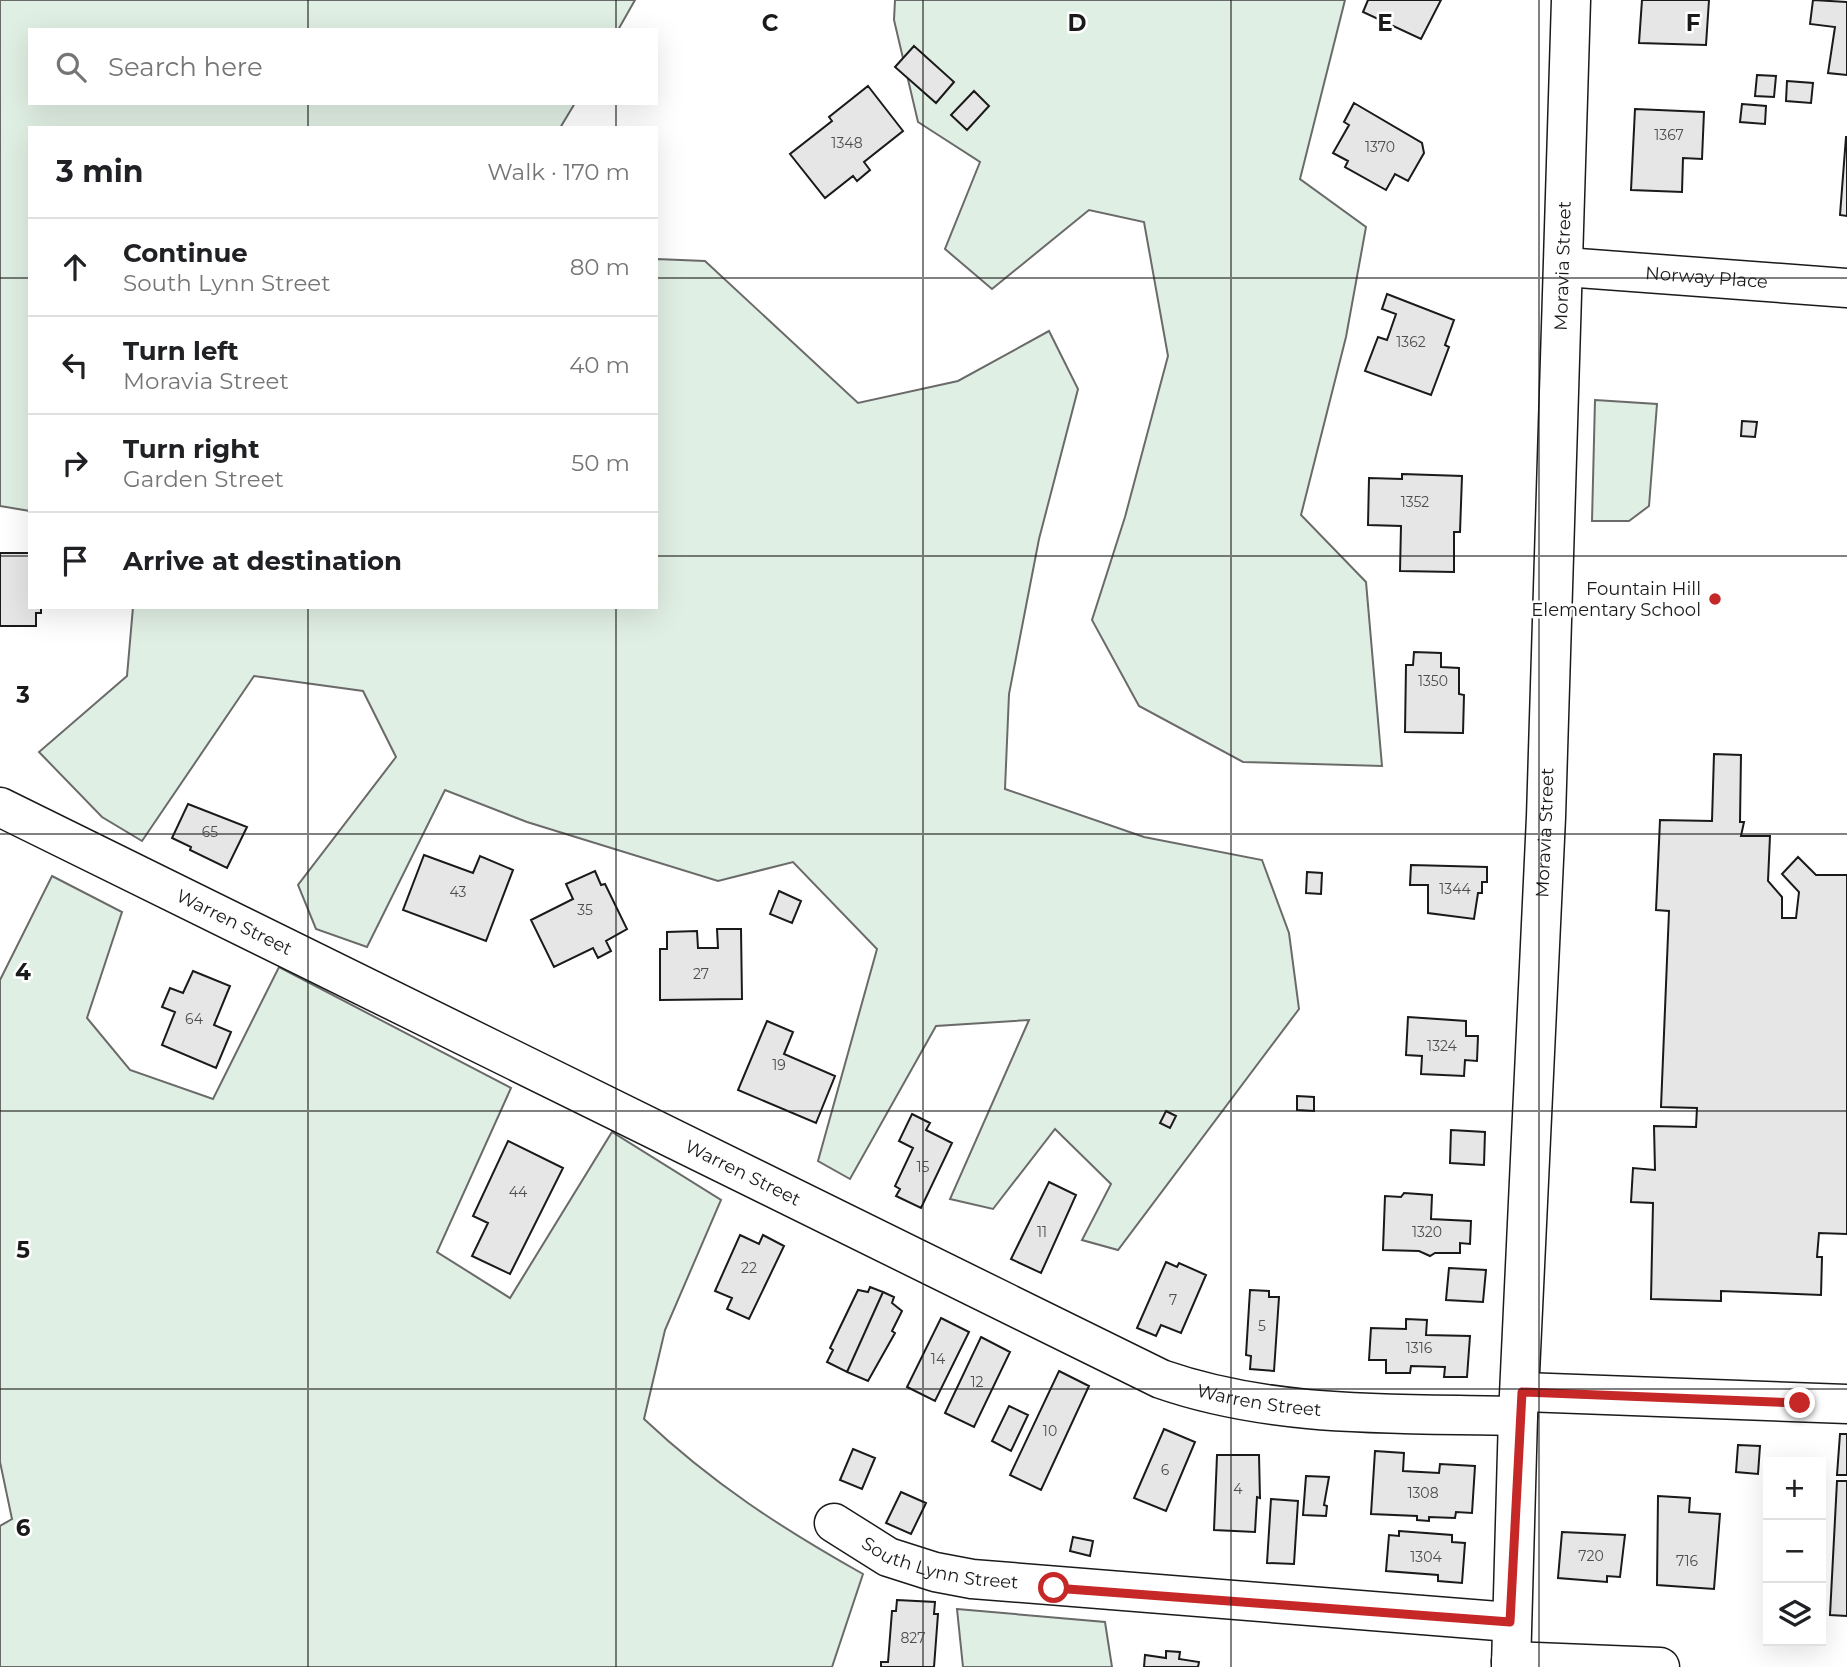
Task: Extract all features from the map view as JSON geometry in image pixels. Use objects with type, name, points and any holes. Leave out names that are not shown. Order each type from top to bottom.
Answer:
[{"type":"street","name":"Moravia Street","points":[[1511,1664],[1510,1622],[1546,817],[1565,267],[1571,0]]},
{"type":"street","name":"Norway Place","points":[[1565,267],[1847,288]]},
{"type":"street","name":"Warren Street","points":[[0,807],[1161,1379],[1233,1400],[1307,1410],[1520,1404],[1847,1404]]},
{"type":"street","name":"South Lynn Street","points":[[834,1523],[888,1557],[935,1572],[972,1579],[1510,1622]]},
{"type":"street","points":[[1511,1664],[1660,1667]]},
{"type":"green space","points":[[0,0],[635,0],[619,28],[28,28],[28,105],[574,105],[561,126],[28,126],[28,511],[0,506]]},
{"type":"green space","points":[[895,0],[1345,0],[1300,179],[1366,227],[1346,337],[1301,515],[1366,582],[1382,766],[1243,762],[1139,706],[1092,620],[1125,517],[1168,356],[1144,222],[1089,210],[992,289],[945,249],[980,162],[918,122],[894,20]]},
{"type":"green space","points":[[658,259],[705,261],[858,403],[958,381],[1049,331],[1078,389],[1039,539],[1009,694],[1005,789],[1144,837],[1262,860],[1289,933],[1299,1009],[1118,1250],[1082,1240],[1111,1184],[1055,1129],[993,1209],[950,1199],[1029,1020],[936,1026],[850,1179],[818,1161],[877,949],[793,862],[718,881],[527,822],[445,790],[367,947],[316,929],[298,885],[396,757],[363,691],[254,676],[142,841],[102,817],[39,752],[127,676],[133,609],[658,609]]},
{"type":"green space","points":[[1595,400],[1657,404],[1649,506],[1629,521],[1592,521]]},
{"type":"green space","points":[[52,876],[122,912],[87,1018],[130,1070],[213,1099],[279,967],[511,1088],[437,1252],[510,1298],[612,1132],[721,1200],[665,1330],[644,1419],[695,1464],[748,1503],[863,1574],[832,1667],[0,1667],[0,1526],[12,1519],[0,1462],[0,980]]},
{"type":"green space","points":[[957,1609],[1105,1622],[1112,1667],[963,1667]]},
{"type":"building","points":[[1368,0],[1441,0],[1421,39],[1363,12]]},
{"type":"building","points":[[1642,0],[1709,0],[1706,45],[1639,43]]},
{"type":"building","points":[[1813,0],[1847,2],[1847,75],[1828,73],[1835,27],[1810,24]]},
{"type":"building","points":[[914,46],[954,82],[936,103],[895,67]]},
{"type":"building","points":[[1757,75],[1776,76],[1774,97],[1755,96]]},
{"type":"building","points":[[1787,81],[1813,83],[1811,103],[1786,101]]},
{"type":"building","points":[[868,86],[903,131],[864,162],[870,170],[857,181],[853,176],[825,198],[790,154],[832,121],[829,117]]},
{"type":"building","points":[[974,91],[989,106],[967,130],[951,115]]},
{"type":"building","points":[[1354,103],[1422,143],[1424,153],[1408,181],[1395,174],[1386,190],[1345,167],[1348,161],[1333,153],[1349,125],[1344,122]]},
{"type":"building","points":[[1742,104],[1766,106],[1765,124],[1740,122]]},
{"type":"building","points":[[1635,109],[1704,112],[1702,159],[1683,158],[1682,192],[1631,190]]},
{"type":"building","points":[[1847,137],[1847,216],[1840,215]]},
{"type":"building","points":[[1387,294],[1454,320],[1445,345],[1449,347],[1431,395],[1365,371],[1378,337],[1387,340],[1396,314],[1382,309]]},
{"type":"building","points":[[1742,421],[1757,422],[1755,437],[1741,436]]},
{"type":"building","points":[[1402,474],[1462,476],[1460,532],[1454,532],[1454,572],[1400,571],[1401,526],[1368,525],[1369,478],[1402,479]]},
{"type":"building","points":[[0,553],[28,553],[28,609],[41,609],[41,613],[36,613],[36,626],[0,626]]},
{"type":"building","points":[[1414,652],[1441,653],[1441,667],[1459,668],[1459,694],[1464,695],[1463,733],[1405,732],[1406,665],[1413,665]]},
{"type":"building","points":[[1714,754],[1741,755],[1740,822],[1744,822],[1741,836],[1770,836],[1768,881],[1782,897],[1782,918],[1796,918],[1799,892],[1782,874],[1798,857],[1816,875],[1847,875],[1847,1234],[1819,1233],[1817,1257],[1822,1257],[1821,1295],[1721,1291],[1721,1301],[1651,1299],[1653,1203],[1631,1202],[1633,1168],[1655,1170],[1654,1126],[1696,1127],[1697,1108],[1661,1107],[1669,911],[1656,910],[1660,820],[1712,821]]},
{"type":"building","points":[[188,804],[247,827],[227,868],[172,838]]},
{"type":"building","points":[[424,855],[473,873],[480,856],[513,870],[486,941],[403,910]]},
{"type":"building","points":[[1411,865],[1487,867],[1487,882],[1482,882],[1482,893],[1478,893],[1474,919],[1428,913],[1428,885],[1410,885]]},
{"type":"building","points":[[595,871],[601,885],[605,884],[627,929],[606,941],[611,951],[598,958],[593,948],[554,967],[531,920],[573,899],[566,884]]},
{"type":"building","points":[[1307,872],[1322,873],[1321,894],[1306,893]]},
{"type":"building","points":[[779,891],[801,901],[792,923],[770,914]]},
{"type":"building","points":[[717,929],[741,929],[742,999],[660,1000],[660,949],[667,949],[667,932],[697,931],[698,948],[718,948]]},
{"type":"building","points":[[193,971],[230,986],[214,1025],[231,1032],[216,1068],[162,1045],[175,1012],[162,1007],[170,988],[183,993]]},
{"type":"building","points":[[1408,1017],[1466,1021],[1466,1036],[1478,1036],[1477,1061],[1465,1060],[1464,1076],[1421,1074],[1422,1056],[1406,1055]]},
{"type":"building","points":[[767,1021],[793,1032],[784,1054],[835,1076],[816,1123],[738,1090]]},
{"type":"building","points":[[1297,1096],[1314,1097],[1314,1111],[1297,1110]]},
{"type":"building","points":[[1166,1111],[1176,1116],[1170,1128],[1160,1123]]},
{"type":"building","points":[[912,1114],[930,1123],[926,1130],[952,1143],[921,1208],[896,1196],[900,1189],[895,1186],[913,1148],[899,1141]]},
{"type":"building","points":[[1451,1130],[1485,1132],[1484,1165],[1450,1163]]},
{"type":"building","points":[[508,1141],[563,1168],[510,1274],[472,1256],[488,1223],[473,1216]]},
{"type":"building","points":[[1049,1182],[1076,1195],[1041,1273],[1011,1259]]},
{"type":"building","points":[[1404,1193],[1432,1195],[1431,1219],[1471,1221],[1470,1244],[1460,1243],[1460,1253],[1435,1253],[1430,1256],[1419,1251],[1383,1250],[1385,1196],[1401,1197]]},
{"type":"building","points":[[740,1235],[759,1244],[763,1235],[784,1246],[749,1319],[727,1309],[732,1298],[715,1291]]},
{"type":"building","points":[[1166,1262],[1177,1267],[1179,1263],[1206,1275],[1181,1333],[1161,1325],[1156,1336],[1137,1328]]},
{"type":"building","points":[[1449,1268],[1486,1270],[1483,1302],[1446,1300]]},
{"type":"building","points":[[870,1287],[883,1292],[847,1372],[827,1362],[833,1350],[830,1348],[858,1290],[868,1292]]},
{"type":"building","points":[[1250,1290],[1269,1291],[1269,1297],[1279,1297],[1274,1371],[1250,1369],[1251,1356],[1246,1355]]},
{"type":"building","points":[[883,1292],[894,1297],[892,1303],[902,1311],[892,1331],[895,1333],[868,1381],[847,1372]]},
{"type":"building","points":[[941,1318],[969,1332],[935,1401],[907,1387]]},
{"type":"building","points":[[1406,1319],[1427,1320],[1426,1335],[1470,1336],[1467,1377],[1444,1377],[1445,1367],[1411,1366],[1410,1373],[1386,1373],[1386,1360],[1369,1360],[1371,1328],[1406,1329]]},
{"type":"building","points":[[981,1337],[1010,1352],[974,1427],[945,1413]]},
{"type":"building","points":[[1059,1371],[1089,1386],[1041,1490],[1010,1475]]},
{"type":"building","points":[[1009,1406],[1028,1415],[1011,1451],[992,1441]]},
{"type":"building","points":[[1164,1429],[1195,1442],[1166,1511],[1134,1498]]},
{"type":"building","points":[[1840,1434],[1847,1434],[1847,1475],[1837,1475]]},
{"type":"building","points":[[1738,1445],[1760,1446],[1758,1474],[1736,1472]]},
{"type":"building","points":[[853,1449],[875,1458],[862,1489],[840,1480]]},
{"type":"building","points":[[1375,1451],[1404,1453],[1403,1471],[1439,1473],[1440,1464],[1475,1466],[1472,1513],[1456,1512],[1455,1518],[1429,1517],[1429,1521],[1417,1520],[1417,1516],[1371,1514]]},
{"type":"building","points":[[1217,1455],[1259,1455],[1260,1498],[1257,1497],[1255,1532],[1214,1530]]},
{"type":"building","points":[[1306,1476],[1329,1477],[1324,1505],[1327,1506],[1326,1516],[1303,1515]]},
{"type":"building","points":[[1837,1481],[1847,1481],[1847,1616],[1830,1615]]},
{"type":"building","points":[[901,1492],[926,1503],[911,1534],[886,1523]]},
{"type":"building","points":[[1658,1496],[1690,1498],[1689,1512],[1720,1514],[1714,1589],[1657,1585]]},
{"type":"building","points":[[1271,1499],[1298,1501],[1294,1564],[1267,1563]]},
{"type":"building","points":[[1399,1531],[1452,1535],[1452,1542],[1465,1543],[1462,1583],[1438,1581],[1438,1575],[1386,1571],[1389,1535],[1399,1536]]},
{"type":"building","points":[[1562,1532],[1625,1535],[1620,1577],[1607,1576],[1607,1582],[1558,1578]]},
{"type":"building","points":[[1073,1537],[1093,1541],[1090,1556],[1070,1551]]},
{"type":"building","points":[[897,1600],[935,1602],[934,1614],[938,1614],[934,1667],[881,1667],[881,1662],[888,1662],[892,1611],[896,1611]]},
{"type":"building","points":[[1166,1651],[1180,1652],[1179,1659],[1199,1662],[1198,1667],[1144,1667],[1145,1655],[1166,1658]]},
{"type":"place","name":"Fountain Hill Elementary School","points":[[1715,599]]},
{"type":"route","points":[[1054,1588],[1510,1622],[1518,1416],[1522,1392],[1800,1403]]}]
